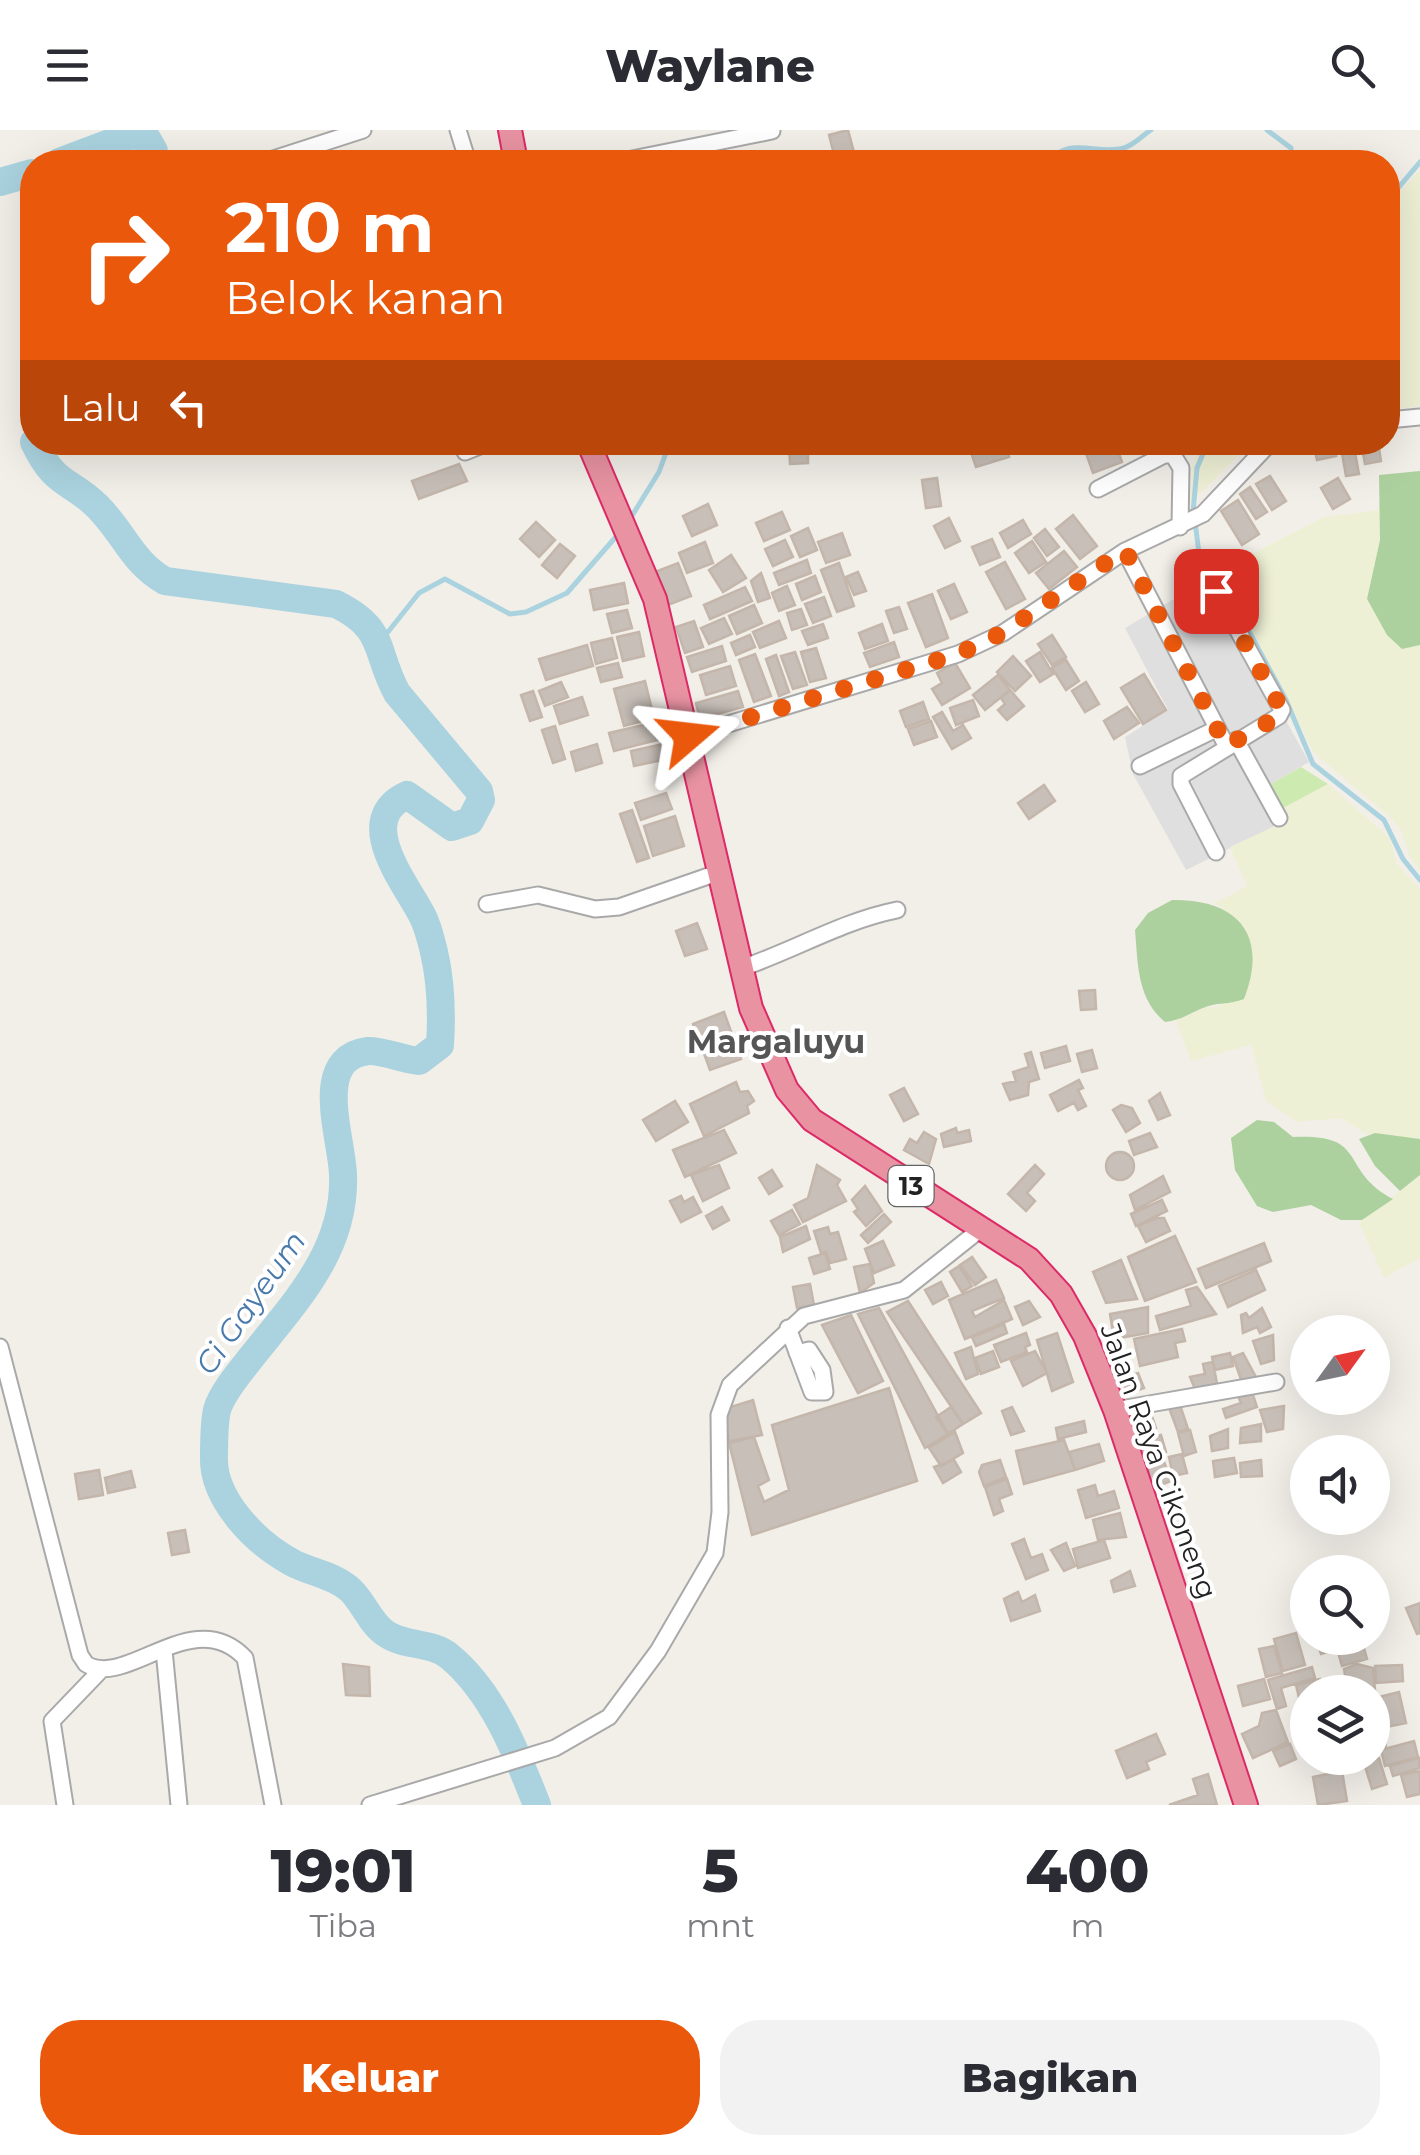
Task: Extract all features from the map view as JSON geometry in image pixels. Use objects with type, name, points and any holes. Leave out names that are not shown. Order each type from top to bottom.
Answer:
[{"type":"highway","name":"Jalan Raya Cikoneng","points":[[594,455],[656,599],[739,969],[768,1055],[786,1090],[812,1120],[841,1143],[1029,1259],[1061,1294],[1085,1336],[1115,1410],[1246,1805]]},
{"type":"street","points":[[301,150],[363,130]]},
{"type":"street","points":[[677,150],[772,131]]},
{"type":"street","points":[[1098,489],[1162,455]]},
{"type":"street","points":[[1172,455],[1181,468],[1180,527]]},
{"type":"street","points":[[689,736],[958,654],[1002,633],[1125,550],[1203,514],[1255,455]]},
{"type":"street","points":[[1125,550],[1216,729],[1231,743],[1280,818]]},
{"type":"street","points":[[1216,591],[1282,710],[1280,716],[1183,772],[1180,784],[1216,852]]},
{"type":"street","points":[[1140,766],[1216,729]]},
{"type":"street","points":[[1171,754],[1183,772]]},
{"type":"street","points":[[487,904],[538,896],[595,909],[619,907],[717,873]]},
{"type":"street","points":[[739,969],[791,952],[866,916],[897,910]]},
{"type":"street","points":[[370,1805],[571,1742],[609,1717],[688,1604],[714,1553],[722,1404],[730,1385],[804,1316],[913,1285],[982,1228]]},
{"type":"street","points":[[788,1328],[798,1352]]},
{"type":"street","points":[[0,1347],[80,1655],[86,1664],[102,1669]]},
{"type":"street","points":[[1115,1410],[1276,1382]]},
{"type":"street","points":[[65,1805],[52,1721],[102,1669],[192,1640],[215,1638],[246,1658],[273,1805]]},
{"type":"street","points":[[164,1650],[179,1805]]},
{"type":"shaded area","points":[[1211,577],[1233,608],[1290,715],[1285,719],[1309,762],[1271,784],[1289,819],[1186,870],[1133,774],[1125,737],[1168,710],[1125,628]]},
{"type":"green space","points":[[1420,170],[1420,406],[1400,408],[1400,191]]},
{"type":"green space","points":[[1196,455],[1239,455],[1190,503]]},
{"type":"green space","points":[[1420,471],[1420,645],[1402,649],[1387,635],[1367,599],[1380,540],[1379,475]]},
{"type":"green space","points":[[1380,510],[1380,540],[1367,599],[1402,649],[1420,645],[1420,871],[1409,855],[1401,830],[1389,816],[1314,753],[1240,606],[1215,573],[1324,517]]},
{"type":"green space","points":[[1301,767],[1328,784],[1283,808],[1271,784]]},
{"type":"green space","points":[[1328,784],[1390,838],[1397,864],[1420,889],[1420,1139],[1366,1134],[1341,1118],[1297,1122],[1266,1101],[1251,1045],[1191,1061],[1176,1021],[1204,1007],[1219,1007],[1223,907],[1213,904],[1247,886],[1230,847],[1288,820],[1283,808]]},
{"type":"green space","points":[[1172,900],[1215,906],[1242,925],[1253,956],[1244,999],[1208,1006],[1165,1022],[1156,1013],[1144,992],[1135,930],[1148,913]]},
{"type":"green space","points":[[1257,1120],[1274,1122],[1293,1137],[1317,1137],[1344,1147],[1365,1177],[1393,1199],[1362,1220],[1341,1220],[1311,1205],[1273,1212],[1257,1206],[1235,1170],[1231,1138]]},
{"type":"green space","points":[[1375,1133],[1420,1139],[1420,1175],[1400,1191],[1375,1166],[1359,1139]]},
{"type":"green space","points":[[1420,1175],[1420,1258],[1384,1278],[1359,1223]]},
{"type":"building","points":[[848,130],[853,150],[833,150],[829,135]]},
{"type":"building","points":[[790,455],[808,455],[808,463],[790,464]]},
{"type":"building","points":[[972,455],[1008,455],[1009,457],[976,467]]},
{"type":"building","points":[[1087,455],[1120,455],[1122,462],[1093,473]]},
{"type":"building","points":[[1342,455],[1355,455],[1359,474],[1346,476]]},
{"type":"building","points":[[1363,455],[1380,455],[1381,461],[1365,464]]},
{"type":"building","points":[[459,464],[467,481],[419,499],[412,481]]},
{"type":"building","points":[[1270,476],[1286,501],[1272,510],[1256,484]]},
{"type":"building","points":[[937,478],[941,506],[926,508],[922,480]]},
{"type":"building","points":[[1338,478],[1350,499],[1333,509],[1321,488]]},
{"type":"building","points":[[1250,487],[1267,512],[1256,519],[1240,494]]},
{"type":"building","points":[[1238,500],[1259,534],[1242,545],[1221,511]]},
{"type":"building","points":[[708,504],[717,525],[692,536],[683,516]]},
{"type":"building","points":[[782,512],[790,530],[764,541],[756,523]]},
{"type":"building","points":[[1073,515],[1097,546],[1080,559],[1056,529]]},
{"type":"building","points":[[949,518],[960,541],[945,548],[934,526]]},
{"type":"building","points":[[1023,520],[1031,534],[1008,548],[1000,533]]},
{"type":"building","points":[[536,522],[555,540],[539,557],[520,539]]},
{"type":"building","points":[[808,528],[817,550],[800,557],[791,536]]},
{"type":"building","points":[[1045,529],[1059,547],[1047,556],[1034,538]]},
{"type":"building","points":[[842,533],[850,555],[826,563],[818,542]]},
{"type":"building","points":[[992,539],[1000,557],[980,565],[972,547]]},
{"type":"building","points":[[785,540],[793,557],[773,566],[765,549]]},
{"type":"building","points":[[1032,541],[1046,562],[1029,573],[1015,553]]},
{"type":"building","points":[[705,542],[713,563],[687,573],[679,553]]},
{"type":"building","points":[[560,544],[575,556],[557,578],[542,565]]},
{"type":"building","points":[[1064,551],[1077,567],[1049,589],[1036,573]]},
{"type":"building","points":[[731,555],[746,578],[723,592],[709,570]]},
{"type":"building","points":[[807,560],[811,573],[779,585],[774,573]]},
{"type":"building","points":[[1005,562],[1025,599],[1006,609],[986,572]]},
{"type":"building","points":[[678,563],[691,596],[668,605],[655,572]]},
{"type":"building","points":[[839,563],[854,606],[837,612],[821,570]]},
{"type":"building","points":[[858,572],[866,591],[854,595],[846,577]]},
{"type":"building","points":[[761,573],[770,598],[758,602],[751,581]]},
{"type":"building","points":[[815,576],[821,592],[802,600],[796,584]]},
{"type":"building","points":[[624,583],[628,603],[594,610],[590,590]]},
{"type":"building","points":[[954,584],[967,612],[951,619],[938,591]]},
{"type":"building","points":[[787,586],[795,605],[779,611],[772,593]]},
{"type":"building","points":[[745,587],[752,601],[710,619],[704,605]]},
{"type":"building","points":[[932,594],[948,638],[926,647],[908,603]]},
{"type":"building","points":[[824,597],[831,616],[813,623],[805,604]]},
{"type":"building","points":[[754,605],[762,623],[737,634],[729,616]]},
{"type":"building","points":[[899,607],[907,629],[894,633],[886,611]]},
{"type":"building","points":[[801,609],[807,625],[792,630],[787,613]]},
{"type":"building","points":[[627,610],[632,628],[612,633],[607,614]]},
{"type":"building","points":[[724,618],[732,634],[709,644],[701,628]]},
{"type":"building","points":[[694,621],[703,647],[685,653],[676,627]]},
{"type":"building","points":[[779,621],[786,638],[760,648],[753,632]]},
{"type":"building","points":[[823,624],[828,638],[808,645],[802,631]]},
{"type":"building","points":[[882,624],[888,641],[865,649],[859,633]]},
{"type":"building","points":[[639,632],[644,656],[623,661],[617,637]]},
{"type":"building","points":[[750,635],[755,647],[736,655],[731,643]]},
{"type":"building","points":[[1052,635],[1066,657],[1052,665],[1038,644]]},
{"type":"building","points":[[612,638],[617,658],[596,664],[591,643]]},
{"type":"building","points":[[894,642],[899,657],[870,667],[864,653]]},
{"type":"building","points":[[587,645],[593,666],[546,680],[539,659]]},
{"type":"building","points":[[722,646],[726,661],[692,672],[687,657]]},
{"type":"building","points":[[816,648],[826,678],[810,682],[801,652]]},
{"type":"building","points":[[795,652],[807,685],[793,689],[781,656]]},
{"type":"building","points":[[1040,652],[1053,674],[1040,682],[1026,661]]},
{"type":"building","points":[[755,654],[771,696],[754,702],[739,660]]},
{"type":"building","points":[[776,655],[789,692],[779,696],[766,659]]},
{"type":"building","points":[[1013,656],[1031,676],[1015,691],[997,672]]},
{"type":"building","points":[[1066,660],[1079,681],[1066,690],[1052,668]]},
{"type":"building","points":[[618,663],[622,677],[601,682],[597,668]]},
{"type":"building","points":[[955,663],[970,688],[942,705],[932,689],[942,683],[937,673]]},
{"type":"building","points":[[730,666],[736,686],[706,695],[700,675]]},
{"type":"building","points":[[1144,674],[1166,710],[1143,724],[1121,688]]},
{"type":"building","points":[[998,675],[1010,690],[985,710],[973,695]]},
{"type":"building","points":[[645,681],[654,718],[624,726],[614,689]]},
{"type":"building","points":[[561,682],[568,697],[545,706],[539,691]]},
{"type":"building","points":[[1086,682],[1099,704],[1085,712],[1072,691]]},
{"type":"building","points":[[1010,690],[1024,706],[1007,720],[998,710],[1005,704],[1001,698]]},
{"type":"building","points":[[533,691],[542,717],[530,721],[521,695]]},
{"type":"building","points":[[738,691],[743,707],[700,719],[696,703]]},
{"type":"building","points":[[582,697],[588,715],[560,724],[554,706]]},
{"type":"building","points":[[973,700],[979,716],[956,725],[950,708]]},
{"type":"building","points":[[923,702],[929,719],[906,727],[900,711]]},
{"type":"building","points":[[1127,707],[1139,723],[1114,739],[1104,721]]},
{"type":"building","points":[[942,712],[953,731],[963,725],[971,738],[952,749],[933,717]]},
{"type":"building","points":[[931,721],[937,737],[914,745],[908,729]]},
{"type":"building","points":[[652,723],[657,740],[614,751],[609,733]]},
{"type":"building","points":[[555,726],[565,759],[553,763],[542,730]]},
{"type":"building","points":[[668,743],[672,758],[634,766],[631,751]]},
{"type":"building","points":[[597,744],[602,763],[576,771],[571,752]]},
{"type":"building","points":[[1044,785],[1055,801],[1029,819],[1018,803]]},
{"type":"building","points":[[666,793],[672,809],[641,820],[635,803]]},
{"type":"building","points":[[632,810],[649,858],[637,862],[620,814]]},
{"type":"building","points":[[675,816],[684,846],[653,856],[644,826]]},
{"type":"building","points":[[697,923],[707,949],[685,956],[676,931]]},
{"type":"building","points":[[1095,990],[1096,1009],[1081,1010],[1079,991]]},
{"type":"building","points":[[724,1012],[741,1059],[710,1070],[693,1024]]},
{"type":"building","points":[[1066,1046],[1070,1061],[1045,1068],[1041,1053]]},
{"type":"building","points":[[1092,1050],[1097,1068],[1082,1072],[1077,1054]]},
{"type":"building","points":[[1031,1052],[1039,1079],[1029,1082],[1028,1095],[1010,1100],[1003,1084],[1016,1081],[1013,1072],[1029,1067],[1025,1054]]},
{"type":"building","points":[[1079,1080],[1083,1088],[1078,1090],[1086,1106],[1078,1110],[1074,1103],[1058,1111],[1050,1095]]},
{"type":"building","points":[[736,1082],[740,1092],[748,1091],[754,1101],[747,1106],[749,1113],[704,1136],[690,1104]]},
{"type":"building","points":[[904,1088],[918,1114],[904,1121],[890,1095]]},
{"type":"building","points":[[1160,1093],[1170,1115],[1158,1120],[1149,1101]]},
{"type":"building","points":[[675,1101],[688,1122],[656,1141],[643,1120]]},
{"type":"building","points":[[1121,1105],[1132,1108],[1140,1123],[1126,1132],[1113,1110]]},
{"type":"building","points":[[956,1128],[957,1133],[969,1130],[971,1141],[944,1147],[941,1134]]},
{"type":"building","points":[[724,1130],[736,1153],[685,1177],[673,1150]]},
{"type":"building","points":[[924,1132],[936,1139],[929,1164],[904,1150],[910,1139],[917,1143]]},
{"type":"building","points":[[1150,1133],[1157,1147],[1134,1155],[1129,1141]]},
{"type":"building","points":[[1120,1152],[1130,1156],[1134,1166],[1130,1176],[1120,1180],[1110,1176],[1106,1166],[1110,1156]]},
{"type":"building","points":[[719,1165],[729,1188],[703,1201],[691,1175]]},
{"type":"building","points":[[817,1165],[840,1180],[837,1185],[846,1201],[803,1222],[794,1205],[808,1198]]},
{"type":"building","points":[[1035,1165],[1044,1174],[1027,1193],[1035,1201],[1026,1211],[1008,1194]]},
{"type":"building","points":[[772,1170],[782,1186],[769,1194],[759,1178]]},
{"type":"building","points":[[1163,1176],[1170,1192],[1135,1210],[1130,1195]]},
{"type":"building","points":[[865,1186],[882,1211],[866,1226],[854,1212],[858,1209],[852,1200]]},
{"type":"building","points":[[681,1196],[684,1202],[693,1197],[701,1212],[681,1222],[670,1201]]},
{"type":"building","points":[[1162,1200],[1167,1211],[1136,1226],[1131,1214]]},
{"type":"building","points":[[722,1207],[729,1220],[713,1229],[706,1216]]},
{"type":"building","points":[[792,1210],[800,1224],[779,1235],[771,1221]]},
{"type":"building","points":[[884,1214],[891,1222],[868,1243],[861,1235]]},
{"type":"building","points":[[1164,1218],[1170,1231],[1146,1242],[1138,1226]]},
{"type":"building","points":[[806,1226],[810,1239],[783,1252],[780,1237]]},
{"type":"building","points":[[828,1227],[830,1234],[838,1232],[846,1259],[830,1263],[826,1252],[821,1253],[814,1231]]},
{"type":"building","points":[[1175,1236],[1196,1282],[1145,1301],[1128,1257]]},
{"type":"building","points":[[883,1241],[894,1265],[874,1273],[865,1249]]},
{"type":"building","points":[[1264,1243],[1271,1261],[1206,1288],[1198,1269]]},
{"type":"building","points":[[825,1253],[830,1269],[814,1274],[809,1258]]},
{"type":"building","points":[[972,1257],[986,1277],[975,1285],[960,1265]]},
{"type":"building","points":[[1121,1260],[1137,1299],[1106,1303],[1093,1272]]},
{"type":"building","points":[[870,1264],[874,1283],[860,1293],[854,1267]]},
{"type":"building","points":[[959,1266],[972,1286],[962,1292],[950,1272]]},
{"type":"building","points":[[1256,1270],[1265,1290],[1228,1307],[1219,1286]]},
{"type":"building","points":[[996,1280],[1004,1298],[972,1311],[975,1317],[1004,1300],[1012,1319],[965,1339],[949,1300]]},
{"type":"building","points":[[941,1282],[948,1296],[933,1304],[925,1290]]},
{"type":"building","points":[[810,1284],[814,1305],[797,1308],[793,1287]]},
{"type":"building","points":[[1197,1287],[1216,1314],[1160,1330],[1156,1316],[1191,1306],[1186,1290]]},
{"type":"building","points":[[908,1301],[981,1413],[963,1424],[887,1312]]},
{"type":"building","points":[[1029,1301],[1040,1317],[1023,1325],[1015,1307]]},
{"type":"building","points":[[1148,1307],[1148,1333],[1114,1339],[1110,1314]]},
{"type":"building","points":[[879,1308],[948,1434],[925,1448],[858,1314]]},
{"type":"building","points":[[1262,1308],[1271,1327],[1260,1333],[1257,1327],[1243,1333],[1241,1315],[1246,1313],[1249,1318]]},
{"type":"building","points":[[851,1315],[883,1381],[858,1393],[822,1325]]},
{"type":"building","points":[[1004,1324],[1007,1333],[976,1346],[972,1337]]},
{"type":"building","points":[[1182,1329],[1185,1341],[1175,1343],[1178,1357],[1140,1366],[1134,1339]]},
{"type":"building","points":[[1026,1333],[1030,1345],[1025,1347],[1027,1352],[1001,1362],[994,1345]]},
{"type":"building","points":[[1057,1333],[1073,1382],[1052,1391],[1037,1340]]},
{"type":"building","points":[[1273,1335],[1274,1360],[1261,1364],[1253,1341]]},
{"type":"building","points":[[971,1347],[978,1374],[966,1379],[955,1353]]},
{"type":"building","points":[[993,1351],[999,1367],[981,1374],[975,1358]]},
{"type":"building","points":[[1035,1351],[1047,1373],[1023,1386],[1011,1361]]},
{"type":"building","points":[[1230,1353],[1233,1366],[1215,1370],[1212,1357]]},
{"type":"building","points":[[1243,1353],[1257,1379],[1243,1385],[1233,1357]]},
{"type":"building","points":[[1213,1362],[1218,1389],[1197,1394],[1190,1377],[1205,1374],[1203,1364]]},
{"type":"building","points":[[1138,1373],[1144,1388],[1127,1394],[1122,1378]]},
{"type":"building","points":[[889,1388],[917,1481],[752,1535],[729,1443],[754,1437],[769,1480],[758,1486],[764,1502],[789,1490],[772,1425]]},
{"type":"building","points":[[1251,1389],[1257,1407],[1226,1418],[1223,1409],[1241,1403],[1237,1394]]},
{"type":"building","points":[[753,1400],[762,1435],[729,1441],[724,1409]]},
{"type":"building","points":[[1179,1402],[1188,1429],[1178,1432],[1168,1405]]},
{"type":"building","points":[[1284,1406],[1283,1429],[1267,1432],[1260,1410]]},
{"type":"building","points":[[951,1407],[963,1424],[948,1434],[936,1417]]},
{"type":"building","points":[[1012,1407],[1024,1431],[1011,1435],[1002,1411]]},
{"type":"building","points":[[1150,1411],[1156,1428],[1142,1433],[1137,1415]]},
{"type":"building","points":[[1084,1421],[1086,1432],[1058,1439],[1056,1428]]},
{"type":"building","points":[[1261,1424],[1261,1441],[1240,1443],[1241,1428]]},
{"type":"building","points":[[1228,1429],[1228,1448],[1212,1451],[1210,1436]]},
{"type":"building","points":[[1190,1430],[1196,1452],[1184,1456],[1178,1433]]},
{"type":"building","points":[[955,1432],[963,1453],[941,1466],[929,1448]]},
{"type":"building","points":[[1161,1435],[1166,1452],[1145,1458],[1140,1440]]},
{"type":"building","points":[[1064,1440],[1075,1470],[1024,1484],[1016,1451]]},
{"type":"building","points":[[1099,1444],[1104,1461],[1075,1470],[1069,1452]]},
{"type":"building","points":[[1182,1454],[1187,1473],[1173,1476],[1169,1457]]},
{"type":"building","points":[[1162,1456],[1171,1481],[1150,1489],[1148,1461]]},
{"type":"building","points":[[1234,1458],[1237,1473],[1215,1477],[1213,1461]]},
{"type":"building","points":[[954,1460],[961,1472],[943,1483],[934,1467]]},
{"type":"building","points":[[1000,1460],[1006,1477],[984,1486],[979,1472],[982,1465]]},
{"type":"building","points":[[1261,1460],[1262,1476],[1241,1477],[1240,1463]]},
{"type":"building","points":[[99,1470],[103,1495],[79,1499],[75,1474]]},
{"type":"building","points":[[131,1471],[135,1487],[108,1493],[105,1478]]},
{"type":"building","points":[[1007,1479],[1012,1494],[999,1499],[1003,1511],[994,1515],[985,1487]]},
{"type":"building","points":[[1095,1485],[1098,1496],[1114,1491],[1119,1508],[1086,1518],[1078,1490]]},
{"type":"building","points":[[1120,1513],[1126,1537],[1098,1540],[1093,1520]]},
{"type":"building","points":[[185,1530],[189,1552],[172,1555],[168,1533]]},
{"type":"building","points":[[1024,1539],[1031,1558],[1042,1554],[1048,1570],[1026,1579],[1012,1544]]},
{"type":"building","points":[[1104,1540],[1110,1558],[1078,1568],[1073,1549]]},
{"type":"building","points":[[1066,1543],[1075,1566],[1064,1571],[1051,1550]]},
{"type":"building","points":[[1130,1571],[1135,1586],[1114,1592],[1111,1581]]},
{"type":"building","points":[[1018,1592],[1022,1602],[1035,1595],[1040,1611],[1011,1621],[1004,1599]]},
{"type":"building","points":[[1420,1603],[1420,1633],[1417,1634],[1406,1608]]},
{"type":"building","points":[[1290,1635],[1290,1655],[1302,1655],[1305,1665],[1283,1671],[1274,1639]]},
{"type":"building","points":[[1274,1646],[1282,1673],[1266,1677],[1259,1649]]},
{"type":"building","points":[[1339,1655],[1366,1655],[1367,1659],[1342,1666]]},
{"type":"building","points":[[343,1664],[369,1667],[370,1696],[346,1695]]},
{"type":"building","points":[[1357,1664],[1373,1668],[1374,1675],[1345,1675],[1344,1669]]},
{"type":"building","points":[[1402,1665],[1403,1681],[1390,1682],[1390,1675],[1376,1675],[1375,1666]]},
{"type":"building","points":[[1312,1667],[1314,1675],[1290,1675],[1290,1685],[1281,1688],[1286,1706],[1277,1709],[1268,1680]]},
{"type":"building","points":[[1264,1679],[1270,1699],[1243,1706],[1238,1686]]},
{"type":"building","points":[[1399,1692],[1406,1723],[1390,1726],[1390,1694]]},
{"type":"building","points":[[1276,1710],[1288,1742],[1253,1758],[1242,1734],[1259,1726],[1262,1713]]},
{"type":"building","points":[[1156,1734],[1165,1754],[1146,1762],[1149,1769],[1127,1778],[1116,1751]]},
{"type":"building","points":[[1414,1741],[1418,1757],[1390,1765],[1390,1748]]},
{"type":"building","points":[[1290,1744],[1290,1762],[1280,1766],[1273,1751]]},
{"type":"building","points":[[1419,1758],[1420,1768],[1393,1776],[1390,1766]]},
{"type":"building","points":[[1420,1771],[1420,1794],[1407,1797],[1401,1775]]},
{"type":"building","points":[[1208,1774],[1217,1805],[1169,1805],[1198,1795],[1193,1779]]},
{"type":"building","points":[[1343,1775],[1347,1801],[1318,1805],[1313,1777]]},
{"type":"building","points":[[1368,1775],[1384,1775],[1387,1784],[1372,1789]]},
{"type":"waterway","points":[[1114,150],[1151,130]]},
{"type":"waterway","points":[[1267,130],[1291,150]]},
{"type":"waterway","name":"Ci Gayeum","points":[[91,150],[131,135],[146,137],[153,150]]},
{"type":"waterway","points":[[1065,150],[1104,150]]},
{"type":"waterway","points":[[1104,150],[1114,150]]},
{"type":"waterway","points":[[1400,186],[1420,162]]},
{"type":"waterway","name":"Ci Gayeum","points":[[0,182],[20,176]]},
{"type":"waterway","name":"Ci Gayeum","points":[[41,455],[56,475],[98,507],[144,565],[165,581],[336,604],[352,613],[372,632],[397,693],[479,791],[481,800],[470,821],[452,827],[407,795],[391,806],[384,820],[388,852],[424,919],[432,943],[440,986],[440,1045],[419,1061],[368,1051],[351,1057],[340,1068],[334,1101],[343,1175],[336,1228],[300,1296],[223,1397],[216,1415],[214,1456],[215,1472],[228,1503],[264,1543],[291,1562],[347,1587],[385,1633],[442,1651],[465,1671],[502,1725],[537,1805]]},
{"type":"waterway","points":[[630,519],[665,455]]},
{"type":"waterway","points":[[1193,512],[1197,468],[1202,455]]},
{"type":"waterway","points":[[1195,521],[1199,554],[1236,607],[1286,700],[1313,764],[1384,820],[1403,859],[1420,880]]},
{"type":"waterway","points":[[380,642],[419,593],[445,579],[510,614],[526,612],[567,593],[620,532]]},
{"type":"district","name":"Margaluyu","points":[[776,1042]]},
{"type":"route","points":[[689,736],[958,654],[994,638],[1125,550],[1226,746],[1280,716],[1282,710],[1216,591]]}]
